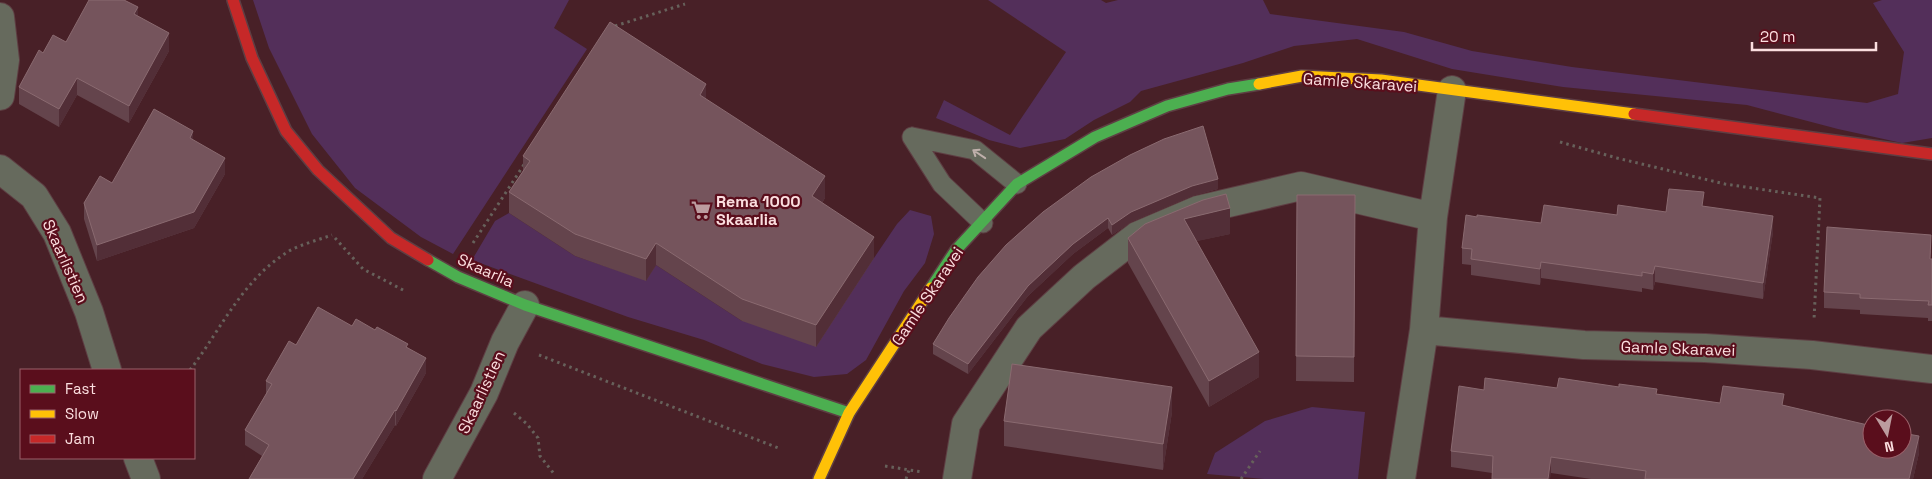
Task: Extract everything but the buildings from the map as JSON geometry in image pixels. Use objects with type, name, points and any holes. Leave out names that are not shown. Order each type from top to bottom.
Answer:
[{"type":"street","name":"Skaarlia","points":[[233,0],[252,58],[286,131],[318,170],[391,238],[458,277],[524,305],[849,413]]},
{"type":"street","points":[[0,17],[5,60],[0,96]]},
{"type":"street","name":"Gamle Skaravei","points":[[819,479],[849,413],[956,250],[1017,184],[1095,137],[1167,106],[1228,89],[1302,76],[1381,80],[1932,154]]},
{"type":"street","points":[[1401,479],[1424,330],[1433,217],[1452,90]]},
{"type":"street","name":"Skaarlistien","points":[[0,168],[34,196],[57,233],[89,312],[107,369]]},
{"type":"street","points":[[956,479],[966,424],[1029,328],[1084,277],[1138,236],[1198,210],[1302,186],[1433,217]]},
{"type":"street","name":"Skaarlistien","points":[[437,479],[484,394],[505,342],[524,305]]},
{"type":"street","name":"Gamle Skaravei","points":[[1424,330],[1584,345],[1705,348],[1812,355],[1932,369]]},
{"type":"street","points":[[138,459],[146,479]]},
{"type":"lane","points":[[982,223],[942,184],[912,137],[975,150],[1017,184]]},
{"type":"path","points":[[612,27],[686,4]]},
{"type":"path","points":[[1552,140],[1725,184],[1820,198],[1812,355]]},
{"type":"path","points":[[473,243],[527,160]]},
{"type":"path","points":[[191,369],[202,355],[234,304],[266,268],[291,250],[332,235]]},
{"type":"path","points":[[484,394],[516,414],[527,424],[538,438],[540,456],[555,475]]},
{"type":"path","points":[[1241,479],[1260,451]]},
{"type":"path","points":[[906,479],[909,470]]},
{"type":"shaded area","points":[[253,0],[569,0],[554,28],[587,49],[453,254],[421,237],[355,188],[312,134],[269,48]]},
{"type":"shaded area","points":[[988,0],[1101,0],[1106,3],[1118,0],[1263,0],[1270,14],[1404,32],[1472,51],[1572,67],[1867,103],[1898,94],[1904,52],[1873,3],[1882,0],[1932,0],[1932,138],[1902,143],[1838,129],[1747,105],[1563,87],[1452,69],[1357,39],[1294,46],[1243,63],[1141,91],[1130,102],[1094,120],[1065,139],[1020,148],[989,140],[936,118],[944,100],[1010,135],[1066,52]]},
{"type":"shaded area","points":[[910,210],[931,216],[934,234],[925,263],[904,291],[866,360],[847,374],[814,377],[762,364],[704,340],[628,317],[472,260],[495,221],[509,213],[575,256],[646,280],[656,265],[742,321],[874,258],[897,224]]},
{"type":"shaded area","points":[[1312,407],[1365,412],[1358,479],[1264,479],[1207,474],[1215,453],[1265,421]]},
{"type":"traffic: fast","points":[[931,288],[956,250],[1017,184],[1095,137],[1167,106],[1228,89],[1259,84]]},
{"type":"traffic: fast","points":[[428,260],[458,277],[525,305],[849,413]]},
{"type":"traffic: slow","points":[[1259,84],[1302,76],[1381,80],[1634,114]]},
{"type":"traffic: slow","points":[[819,479],[849,413],[931,288]]},
{"type":"traffic: jam","points":[[233,0],[252,58],[286,131],[318,170],[391,238],[428,260]]},
{"type":"traffic: jam","points":[[1634,114],[1932,154]]},
{"type":"place","name":"Rema 1000 Skaarlia","points":[[701,210]]}]
